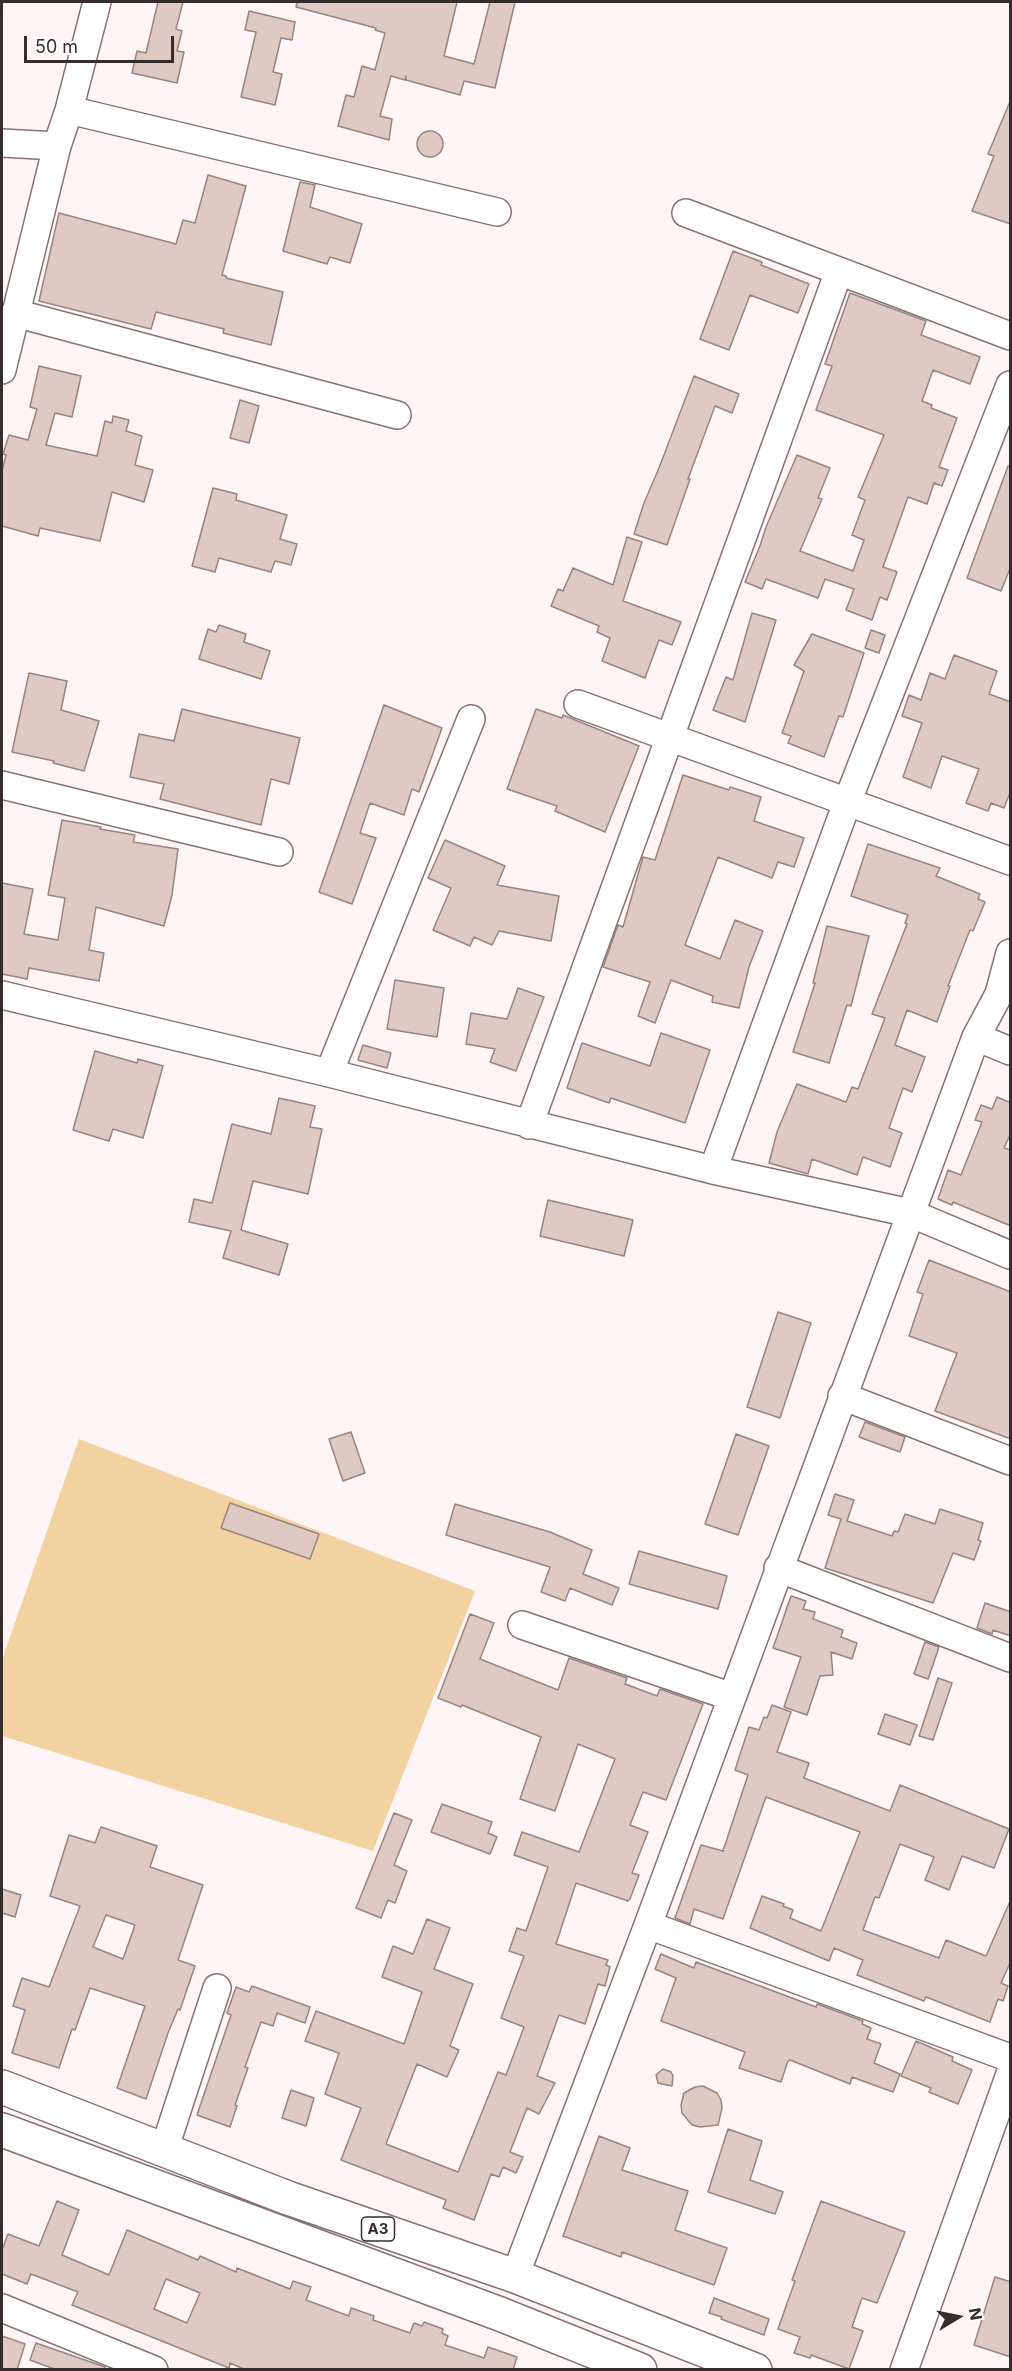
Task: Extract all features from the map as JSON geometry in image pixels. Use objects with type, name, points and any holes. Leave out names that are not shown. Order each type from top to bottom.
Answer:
[{"type":"highway","name":"A3","points":[[2,2087],[288,2198],[515,2276],[755,2370]]},
{"type":"highway","points":[[82,2160],[95,2123]]},
{"type":"highway","name":"A3","points":[[2,2134],[82,2160],[500,2314],[631,2368]]},
{"type":"street","points":[[2,370],[57,146],[69,110],[97,2]]},
{"type":"street","points":[[69,110],[497,212]]},
{"type":"street","points":[[2,143],[57,146]]},
{"type":"street","points":[[686,213],[1011,336]]},
{"type":"street","points":[[529,1125],[839,271]]},
{"type":"street","points":[[15,314],[397,415]]},
{"type":"street","points":[[713,1170],[848,800],[1011,385]]},
{"type":"street","points":[[578,704],[1011,861]]},
{"type":"street","points":[[329,1073],[471,719]]},
{"type":"street","points":[[2,785],[279,852]]},
{"type":"street","points":[[515,2276],[648,1925],[976,1037],[1005,987],[1011,953]]},
{"type":"street","points":[[2,996],[329,1073],[713,1170],[910,1213],[1011,1255]]},
{"type":"street","points":[[976,1037],[1011,1051]]},
{"type":"street","points":[[842,1396],[1011,1461]]},
{"type":"street","points":[[778,1568],[1011,1658]]},
{"type":"street","points":[[522,1625],[732,1697]]},
{"type":"street","points":[[648,1925],[1011,2058]]},
{"type":"street","points":[[164,2150],[217,1988]]},
{"type":"street","points":[[904,2370],[1011,2074]]},
{"type":"street","points":[[2,2308],[154,2370]]},
{"type":"shaded area","points":[[79,1439],[475,1591],[373,1851],[2,1736],[2,1660]]},
{"type":"building","points":[[158,2],[183,2],[176,29],[182,31],[177,51],[184,52],[177,83],[132,73],[137,51],[146,53]]},
{"type":"building","points":[[297,2],[457,2],[444,56],[474,64],[490,2],[515,2],[495,88],[464,81],[460,95],[406,80],[406,76],[405,80],[391,76],[380,116],[392,119],[389,140],[338,126],[346,95],[354,97],[362,66],[375,70],[385,33],[375,30],[376,28],[296,7]]},
{"type":"building","points":[[249,11],[295,22],[292,40],[281,38],[273,72],[282,74],[275,105],[241,97],[256,32],[245,30]]},
{"type":"building","points":[[1011,99],[1011,224],[972,211],[994,156],[988,154]]},
{"type":"building","points":[[430,131],[439,135],[443,144],[439,153],[430,157],[421,153],[417,144],[421,135]]},
{"type":"building","points":[[208,175],[246,186],[222,275],[226,278],[283,292],[271,345],[223,333],[224,329],[156,312],[151,329],[39,301],[59,213],[176,244],[183,220],[195,223]]},
{"type":"building","points":[[300,182],[315,185],[310,207],[362,224],[350,263],[330,257],[327,264],[283,251]]},
{"type":"building","points":[[733,251],[809,284],[798,313],[750,295],[729,350],[700,339]]},
{"type":"building","points":[[850,293],[926,321],[921,335],[980,357],[970,384],[933,370],[922,401],[932,405],[931,408],[957,418],[939,467],[948,470],[942,486],[934,483],[927,504],[908,497],[883,567],[897,572],[887,600],[880,597],[872,620],[846,610],[854,589],[825,579],[818,598],[766,579],[762,589],[745,582],[797,455],[830,468],[818,498],[822,499],[800,551],[853,571],[864,540],[852,535],[865,500],[858,497],[884,435],[816,410],[832,366],[825,364]]},
{"type":"building","points":[[39,366],[81,376],[72,417],[55,413],[46,445],[97,456],[105,421],[112,423],[113,416],[129,420],[126,431],[142,436],[135,465],[153,470],[144,502],[112,492],[100,541],[40,528],[38,536],[2,526],[2,471],[6,455],[3,454],[9,435],[28,440],[37,409],[30,407]]},
{"type":"building","points":[[694,376],[739,394],[732,413],[715,406],[667,545],[634,534]]},
{"type":"building","points":[[240,400],[259,406],[249,443],[230,438]]},
{"type":"building","points":[[1008,466],[1011,467],[1011,566],[1001,591],[967,578]]},
{"type":"building","points":[[213,488],[237,494],[236,500],[287,515],[280,539],[297,544],[291,565],[275,561],[271,572],[219,558],[215,572],[192,566]]},
{"type":"building","points":[[627,537],[642,542],[623,601],[681,622],[672,645],[659,640],[645,678],[602,661],[610,638],[597,632],[599,626],[551,606],[558,589],[563,591],[573,568],[613,585]]},
{"type":"building","points":[[752,613],[776,620],[745,722],[713,710],[726,677],[733,680]]},
{"type":"building","points":[[219,625],[246,634],[244,642],[270,651],[261,679],[199,659],[208,629],[216,632]]},
{"type":"building","points":[[871,630],[885,635],[879,653],[865,648]]},
{"type":"building","points":[[812,634],[864,653],[843,717],[839,716],[824,757],[788,743],[791,736],[782,733],[804,671],[794,665]]},
{"type":"building","points":[[954,655],[997,671],[989,694],[1011,702],[1011,790],[1004,808],[991,803],[988,811],[966,803],[979,769],[942,756],[931,788],[903,777],[922,723],[902,716],[909,695],[921,700],[930,673],[945,679]]},
{"type":"building","points":[[29,673],[67,681],[61,710],[99,721],[84,771],[53,763],[54,761],[12,752]]},
{"type":"building","points":[[384,705],[442,728],[419,792],[412,789],[404,815],[370,803],[360,833],[376,838],[352,904],[319,892]]},
{"type":"building","points":[[182,709],[300,738],[289,784],[271,779],[261,825],[160,799],[164,784],[130,777],[139,734],[174,741]]},
{"type":"building","points":[[536,709],[562,718],[563,715],[639,746],[605,832],[555,811],[557,806],[507,789]]},
{"type":"building","points":[[683,775],[729,790],[730,787],[761,797],[754,821],[804,838],[794,867],[778,862],[772,878],[718,857],[685,945],[720,959],[735,920],[763,931],[749,967],[739,1008],[712,1002],[713,996],[671,980],[655,1023],[638,1016],[650,982],[603,967],[618,925],[623,927],[643,857],[655,860]]},
{"type":"building","points":[[62,820],[135,835],[133,842],[178,849],[172,895],[164,926],[96,907],[89,950],[104,953],[99,981],[29,968],[27,979],[2,974],[2,883],[33,889],[24,934],[58,940],[65,898],[48,895]]},
{"type":"building","points":[[445,840],[505,866],[497,885],[559,896],[551,941],[499,931],[492,945],[474,937],[470,946],[433,930],[451,888],[428,878]]},
{"type":"building","points":[[868,844],[940,868],[936,876],[980,894],[978,899],[985,902],[973,931],[970,930],[948,986],[950,986],[937,1022],[907,1010],[895,1045],[925,1057],[912,1092],[903,1088],[889,1128],[902,1133],[890,1167],[863,1157],[857,1175],[812,1159],[808,1174],[769,1163],[777,1132],[797,1084],[846,1102],[852,1087],[858,1089],[885,1018],[872,1014],[907,924],[905,923],[908,915],[851,896]]},
{"type":"building","points":[[827,926],[869,936],[851,1006],[847,1005],[829,1063],[793,1052],[815,983],[813,983]]},
{"type":"building","points":[[395,980],[444,988],[437,1037],[387,1029]]},
{"type":"building","points":[[518,988],[544,997],[516,1071],[490,1062],[495,1049],[466,1044],[471,1013],[507,1019]]},
{"type":"building","points":[[661,1033],[710,1050],[685,1123],[611,1098],[609,1103],[567,1088],[582,1043],[650,1066]]},
{"type":"building","points":[[363,1045],[391,1053],[387,1068],[358,1060]]},
{"type":"building","points":[[95,1051],[137,1063],[138,1059],[163,1066],[143,1138],[113,1129],[109,1141],[73,1130]]},
{"type":"building","points":[[997,1097],[1011,1103],[1011,1133],[1004,1148],[1011,1150],[1011,1226],[953,1202],[952,1205],[938,1199],[948,1170],[961,1175],[982,1122],[975,1120],[981,1105],[992,1109]]},
{"type":"building","points":[[279,1098],[315,1106],[310,1127],[322,1129],[308,1194],[253,1181],[241,1230],[288,1244],[279,1275],[223,1258],[231,1231],[189,1222],[194,1199],[212,1203],[232,1124],[271,1134]]},
{"type":"building","points":[[548,1200],[633,1220],[624,1256],[540,1236]]},
{"type":"building","points":[[929,1260],[1011,1292],[1011,1439],[935,1411],[957,1353],[909,1336],[923,1294],[917,1292]]},
{"type":"building","points":[[778,1312],[811,1323],[780,1418],[747,1407]]},
{"type":"building","points":[[865,1422],[905,1437],[900,1452],[859,1437]]},
{"type":"building","points":[[351,1432],[365,1473],[343,1481],[329,1439]]},
{"type":"building","points":[[736,1434],[769,1446],[738,1535],[705,1524]]},
{"type":"building","points":[[835,1494],[854,1500],[847,1521],[892,1536],[894,1531],[898,1532],[905,1514],[935,1524],[940,1509],[983,1523],[978,1540],[981,1541],[974,1560],[953,1553],[933,1603],[825,1568],[841,1519],[828,1515]]},
{"type":"building","points":[[230,1503],[319,1534],[310,1559],[221,1528]]},
{"type":"building","points":[[455,1504],[550,1532],[592,1550],[583,1574],[619,1588],[612,1605],[570,1588],[565,1601],[541,1592],[550,1567],[446,1535]]},
{"type":"building","points":[[639,1551],[727,1576],[718,1609],[629,1584]]},
{"type":"building","points":[[791,1596],[806,1601],[803,1609],[815,1612],[813,1619],[843,1630],[841,1637],[857,1643],[852,1659],[831,1652],[833,1675],[820,1676],[807,1715],[784,1707],[801,1657],[773,1648]]},
{"type":"building","points":[[985,1603],[1011,1612],[1011,1636],[993,1630],[992,1634],[977,1628]]},
{"type":"building","points":[[470,1614],[494,1623],[480,1659],[558,1690],[569,1658],[627,1678],[625,1684],[657,1696],[660,1689],[703,1704],[666,1800],[643,1792],[630,1825],[648,1832],[632,1873],[639,1875],[630,1899],[628,1901],[576,1883],[556,1944],[608,1960],[606,1965],[610,1967],[605,1986],[598,1984],[585,2024],[559,2015],[537,2076],[555,2083],[539,2114],[527,2108],[510,2152],[523,2157],[516,2173],[503,2167],[499,2177],[491,2174],[474,2220],[443,2208],[446,2200],[341,2160],[361,2108],[325,2094],[339,2053],[305,2041],[316,2011],[404,2044],[422,1992],[382,1977],[393,1946],[413,1954],[427,1919],[450,1928],[434,1969],[473,1984],[450,2046],[459,2050],[447,2077],[417,2064],[386,2144],[458,2172],[498,2072],[506,2075],[524,2027],[501,2018],[524,1956],[509,1951],[517,1928],[526,1931],[548,1867],[514,1855],[522,1832],[579,1852],[615,1759],[578,1744],[555,1811],[520,1799],[541,1737],[462,1705],[461,1707],[438,1698]]},
{"type":"building","points":[[925,1642],[939,1647],[928,1679],[914,1674]]},
{"type":"building","points":[[938,1678],[952,1683],[933,1740],[919,1736]]},
{"type":"building","points":[[772,1705],[791,1712],[777,1752],[809,1763],[804,1778],[890,1811],[900,1785],[1009,1829],[994,1868],[962,1856],[949,1890],[925,1880],[934,1857],[900,1844],[879,1898],[875,1897],[863,1930],[939,1958],[946,1940],[986,1956],[1011,1899],[1011,1961],[1001,1983],[1008,1986],[1003,2001],[998,1999],[990,2022],[926,1997],[924,2001],[857,1975],[863,1960],[834,1948],[829,1961],[750,1928],[762,1896],[793,1910],[790,1918],[821,1931],[860,1832],[766,1797],[723,1919],[694,1909],[690,1924],[675,1918],[701,1845],[723,1851],[748,1775],[735,1770],[749,1727],[759,1730]]},
{"type":"building","points":[[885,1714],[917,1725],[910,1745],[878,1734]]},
{"type":"building","points":[[442,1804],[492,1822],[488,1833],[497,1837],[490,1854],[431,1832]]},
{"type":"building","points":[[394,1813],[412,1820],[394,1865],[407,1871],[395,1903],[388,1900],[381,1918],[356,1908]]},
{"type":"building","points":[[101,1827],[157,1846],[150,1867],[203,1885],[178,1960],[195,1966],[180,2010],[178,2009],[168,2033],[146,2099],[117,2088],[145,2006],[90,1988],[75,2030],[72,2029],[59,2068],[12,2053],[25,2010],[13,2006],[22,1978],[49,1987],[80,1906],[50,1896],[69,1835],[95,1843]],"holes":[[[106,1915],[135,1925],[123,1959],[93,1947]]]},
{"type":"building","points":[[2,1889],[21,1895],[15,1917],[2,1913]]},
{"type":"building","points":[[661,1954],[694,1968],[696,1962],[816,2007],[817,2004],[863,2021],[862,2024],[871,2028],[867,2039],[881,2044],[874,2063],[900,2074],[893,2092],[852,2077],[850,2084],[790,2060],[781,2082],[739,2068],[745,2052],[661,2021],[676,1978],[655,1969]]},
{"type":"building","points":[[252,1986],[310,2007],[305,2023],[277,2013],[273,2026],[261,2022],[245,2067],[248,2068],[230,2127],[197,2115],[231,2015],[227,2013],[236,1987],[249,1992]]},
{"type":"building","points":[[916,2041],[953,2057],[952,2061],[972,2070],[958,2104],[929,2092],[931,2088],[901,2076]]},
{"type":"building","points":[[663,2069],[671,2072],[672,2086],[658,2083],[656,2075]]},
{"type":"building","points":[[703,2086],[717,2093],[721,2100],[722,2108],[718,2125],[700,2127],[692,2125],[682,2113],[684,2093],[695,2087]]},
{"type":"building","points":[[291,2090],[314,2098],[306,2126],[282,2118]]},
{"type":"building","points":[[728,2129],[762,2141],[750,2180],[783,2192],[775,2214],[708,2192]]},
{"type":"building","points":[[599,2136],[630,2148],[622,2170],[688,2191],[675,2230],[727,2248],[714,2285],[622,2252],[621,2257],[563,2236]]},
{"type":"building","points":[[57,2201],[79,2210],[62,2255],[109,2275],[127,2230],[198,2260],[200,2256],[236,2272],[237,2268],[290,2289],[293,2281],[311,2287],[306,2300],[349,2316],[351,2308],[374,2316],[373,2320],[410,2333],[414,2323],[422,2326],[424,2322],[443,2329],[442,2333],[448,2336],[445,2345],[484,2358],[488,2347],[517,2357],[513,2370],[246,2370],[230,2363],[229,2368],[72,2305],[78,2292],[31,2274],[27,2284],[2,2274],[2,2250],[8,2234],[39,2246]],"holes":[[[166,2279],[200,2293],[187,2323],[154,2309]]]},
{"type":"building","points":[[821,2201],[905,2232],[877,2303],[862,2298],[852,2327],[863,2331],[849,2369],[811,2355],[810,2358],[794,2353],[800,2337],[778,2329],[795,2281],[792,2280]]},
{"type":"building","points":[[995,2277],[1011,2282],[1011,2357],[974,2345]]},
{"type":"building","points":[[714,2298],[769,2319],[764,2335],[709,2313]]},
{"type":"building","points":[[2,2336],[25,2344],[17,2370],[2,2370]]},
{"type":"building","points":[[36,2343],[105,2367],[105,2370],[57,2370],[30,2360]]}]
